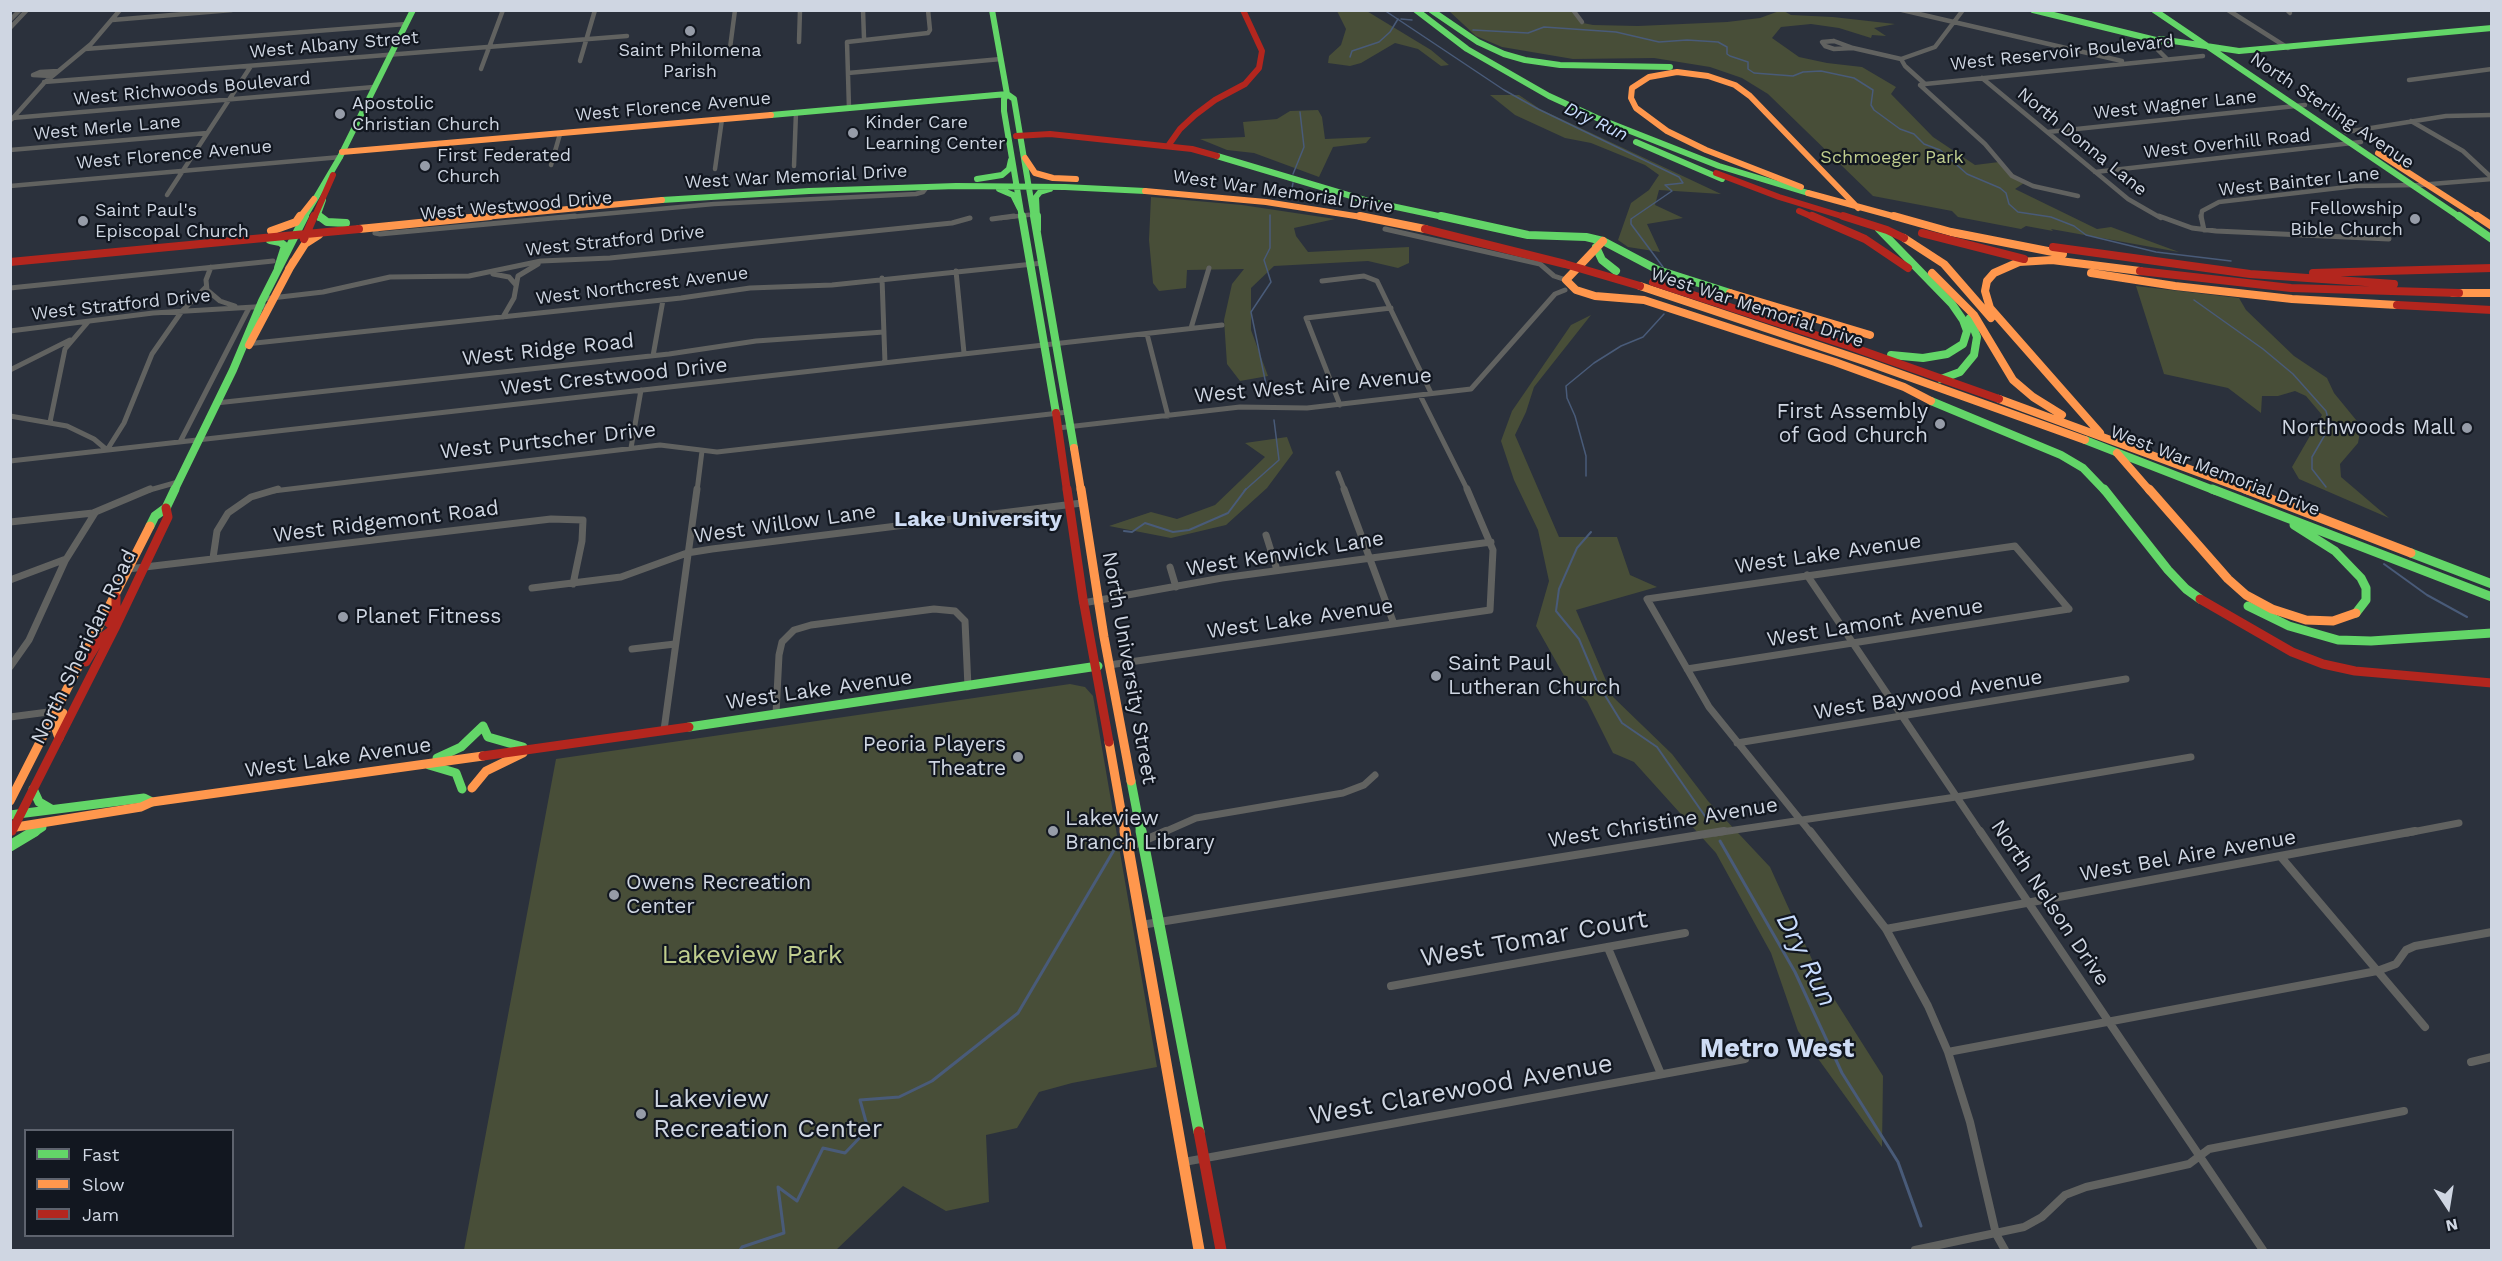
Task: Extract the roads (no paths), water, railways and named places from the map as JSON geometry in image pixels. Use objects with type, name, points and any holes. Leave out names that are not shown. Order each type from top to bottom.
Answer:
[{"type":"main road","name":"North Sheridan Road","points":[[10,801],[155,516],[166,508],[233,370],[273,302],[289,269],[302,231],[413,10]]},
{"type":"main road","name":"North University Street","points":[[993,10],[1007,94],[1004,99],[1007,136],[1046,345],[1083,603],[1199,1251]]},
{"type":"main road","points":[[1168,146],[1192,117],[1215,100],[1245,84],[1259,68],[1262,51],[1243,10]]},
{"type":"main road","points":[[1416,10],[1467,49],[1567,105],[1735,174],[1830,207],[2047,265],[2142,281],[2260,296],[2369,305],[2492,310]]},
{"type":"main road","points":[[1426,10],[1461,37],[1501,62],[1587,107],[1684,147],[1802,187],[1913,217],[2062,248],[2274,277],[2364,283],[2492,286]]},
{"type":"main road","points":[[1431,10],[1478,42],[1504,54],[1529,61],[1560,65],[1686,68],[1708,71],[1732,79],[1753,92],[1846,192]]},
{"type":"main road","points":[[2032,10],[2194,48],[2222,53],[2248,54]]},
{"type":"main road","name":"North Sterling Avenue","points":[[2154,10],[2194,37],[2241,62],[2300,105],[2346,132],[2356,143]]},
{"type":"main road","name":"North Sterling Avenue","points":[[2163,10],[2222,53],[2419,185],[2492,239]]},
{"type":"main road","points":[[2194,48],[2222,53],[2489,30]]},
{"type":"main road","points":[[2178,42],[2189,41],[2194,37]]},
{"type":"main road","points":[[2158,39],[2222,53]]},
{"type":"main road","points":[[2241,62],[2240,56],[2288,48]]},
{"type":"main road","points":[[1467,49],[1475,58],[1533,94],[1608,130],[1833,225],[1877,246],[1913,272],[1952,309],[1963,324],[1967,336]]},
{"type":"main road","points":[[1802,187],[1696,146],[1667,131],[1636,108],[1630,97],[1632,88],[1639,81],[1652,75],[1677,72],[1708,76],[1733,84],[1746,93],[1961,304],[1975,330],[1977,346],[1970,362],[1958,374],[1942,379],[1921,379],[1896,372]]},
{"type":"main road","name":"North University Street","points":[[1007,94],[1014,99],[1036,214],[1109,665],[1221,1251]]},
{"type":"main road","name":"West Florence Avenue","points":[[341,155],[1007,94]]},
{"type":"main road","points":[[1004,113],[1012,121],[1016,133],[1021,135]]},
{"type":"main road","points":[[1608,130],[1764,192],[1887,230],[1923,248],[1947,268],[2225,587],[2244,603],[2270,618],[2312,634],[2345,641],[2492,633]]},
{"type":"main road","points":[[1007,136],[1050,134],[1168,146],[1226,158],[1369,201],[1528,235],[1580,236],[1597,246],[1629,253],[1658,270],[1684,279],[1870,335]]},
{"type":"main road","points":[[1025,158],[1032,171],[1046,176],[1116,182]]},
{"type":"main road","points":[[976,179],[1002,175],[1009,169],[1011,160]]},
{"type":"main road","points":[[1719,166],[1875,213],[2062,254],[2168,271],[2269,283],[2355,290],[2492,293]]},
{"type":"main road","name":"West War Memorial Drive","points":[[10,256],[240,234],[378,227],[816,184],[976,179],[1015,183]]},
{"type":"main road","name":"West War Memorial Drive","points":[[10,262],[212,243],[401,219],[667,200],[884,188],[1116,182],[1254,194],[1362,209],[1485,235],[1579,263],[1896,372],[2234,495],[2492,597]]},
{"type":"main road","name":"West War Memorial Drive","points":[[1029,183],[1235,198],[1325,210],[1616,271],[1849,346],[2112,439],[2492,584]]},
{"type":"main road","name":"North Sterling Avenue","points":[[2419,185],[2492,226]]},
{"type":"main road","points":[[927,187],[1004,190],[1014,196],[1021,212]]},
{"type":"main road","points":[[1036,214],[1036,198],[1039,193],[1065,187]]},
{"type":"main road","points":[[318,200],[318,215],[327,222],[401,219]]},
{"type":"main road","points":[[240,234],[291,225],[300,220],[318,200]]},
{"type":"main road","points":[[289,269],[304,246],[313,238],[330,233],[378,227]]},
{"type":"main road","name":"North Sheridan Road","points":[[247,344],[257,305],[276,265],[302,231]]},
{"type":"main road","points":[[212,243],[261,239],[280,242],[285,248],[276,265]]},
{"type":"main road","points":[[1849,346],[1900,357],[1932,357],[1958,350],[1967,336],[1965,324],[1956,310],[1896,242]]},
{"type":"main road","points":[[1896,242],[1969,308],[2007,372],[2020,386],[2053,410],[2112,439]]},
{"type":"main road","points":[[1597,246],[1579,263],[1566,280],[1584,294],[1644,300],[1890,381],[1951,411],[2056,452],[2077,464],[2098,481],[2186,589],[2216,610],[2299,655],[2326,665],[2359,672],[2492,683]]},
{"type":"main road","points":[[1597,246],[1602,260],[1616,271]]},
{"type":"main road","points":[[2062,248],[2228,268],[2284,272],[2492,268]]},
{"type":"main road","points":[[2234,495],[2300,528],[2348,562],[2364,584],[2367,594],[2363,607],[2352,616],[2323,622],[2291,616],[2256,601],[2235,587],[1990,308],[1985,288],[1990,277],[1999,270],[2023,261],[2052,260],[2291,288],[2459,293]]},
{"type":"main road","name":"North Sheridan Road","points":[[12,830],[15,815],[33,789],[115,628],[168,517],[166,508]]},
{"type":"main road","points":[[75,672],[90,656],[100,639],[115,628],[109,623],[116,606],[116,593]]},
{"type":"main road","name":"West Lake Avenue","points":[[12,830],[141,807],[152,802],[1109,665]]},
{"type":"main road","points":[[56,711],[63,713],[56,729],[59,738]]},
{"type":"main road","points":[[420,764],[461,747],[483,726],[488,737],[496,741],[533,748]]},
{"type":"main road","points":[[420,764],[456,773],[467,788],[486,771],[533,748]]},
{"type":"main road","points":[[33,789],[39,801],[51,809]]},
{"type":"main road","name":"West Lake Avenue","points":[[15,815],[144,798],[152,802]]},
{"type":"main road","points":[[10,846],[52,822]]},
{"type":"street","points":[[10,20],[20,10]]},
{"type":"street","points":[[10,28],[27,10]]},
{"type":"street","points":[[13,117],[44,82],[85,50],[120,10]]},
{"type":"street","points":[[112,20],[232,10]]},
{"type":"street","points":[[481,69],[504,10]]},
{"type":"street","points":[[580,62],[594,10]]},
{"type":"street","points":[[730,48],[735,10]]},
{"type":"street","points":[[799,42],[800,10]]},
{"type":"street","points":[[863,10],[864,38]]},
{"type":"street","points":[[849,108],[846,42],[864,38],[929,32],[928,10]]},
{"type":"street","points":[[1573,10],[1582,22]]},
{"type":"street","points":[[1902,10],[2130,63]]},
{"type":"street","points":[[1853,48],[1834,49],[1825,46],[1822,42],[1834,41],[1853,48],[1901,59],[1935,47],[1963,10]]},
{"type":"street","points":[[2228,10],[2288,48]]},
{"type":"street","points":[[85,50],[406,24]]},
{"type":"street","name":"West Albany Street","points":[[44,82],[627,36]]},
{"type":"street","points":[[2158,39],[2155,47],[2167,59]]},
{"type":"street","name":"West Reservoir Boulevard","points":[[1925,84],[2203,56]]},
{"type":"street","points":[[848,73],[1001,59]]},
{"type":"street","points":[[1901,59],[1905,66],[1925,84],[1920,87],[1986,146],[2012,176],[2031,185],[2078,196]]},
{"type":"street","points":[[167,195],[251,66]]},
{"type":"street","points":[[2409,80],[2492,69]]},
{"type":"street","points":[[51,76],[33,75],[40,72],[58,71]]},
{"type":"street","name":"North Donna Lane","points":[[1983,78],[2095,172],[2147,212],[2170,222],[2204,230],[2389,239]]},
{"type":"street","name":"West Richwoods Boulevard","points":[[13,117],[375,86]]},
{"type":"street","name":"West Wagner Lane","points":[[2048,132],[2300,105]]},
{"type":"street","points":[[794,166],[796,112]]},
{"type":"street","points":[[2346,132],[2446,116],[2492,114]]},
{"type":"street","points":[[715,169],[722,119]]},
{"type":"street","points":[[2411,121],[2463,151],[2492,178]]},
{"type":"street","name":"West Merle Lane","points":[[10,150],[207,133]]},
{"type":"street","points":[[551,165],[560,134]]},
{"type":"street","name":"West Overhill Road","points":[[2095,172],[2356,143]]},
{"type":"street","name":"West Florence Avenue","points":[[10,186],[341,155]]},
{"type":"street","points":[[2419,185],[2492,178]]},
{"type":"street","name":"West Bainter Lane","points":[[2204,230],[2202,211],[2217,203],[2358,186],[2419,185]]},
{"type":"street","points":[[667,200],[915,194],[923,192],[927,187]]},
{"type":"street","points":[[992,219],[1021,212],[1036,214]]},
{"type":"street","name":"West Stratford Drive","points":[[10,331],[182,311],[257,305],[390,277],[466,276],[535,261],[606,259],[952,223],[970,218]]},
{"type":"street","points":[[1385,229],[1540,264],[1554,276],[1566,280]]},
{"type":"street","points":[[503,317],[513,300],[518,276],[526,269],[544,262],[567,259]]},
{"type":"street","name":"West Northcrest Avenue","points":[[247,344],[663,300],[750,288],[832,285],[1043,263]]},
{"type":"street","points":[[11,288],[211,267],[276,265]]},
{"type":"street","points":[[180,442],[257,305],[221,302],[211,295],[206,287],[206,278],[211,267]]},
{"type":"street","points":[[1191,328],[1209,268]]},
{"type":"street","points":[[956,271],[964,353]]},
{"type":"street","points":[[466,276],[500,274],[511,278],[516,285]]},
{"type":"street","points":[[882,278],[885,363]]},
{"type":"street","points":[[1322,281],[1371,278],[1377,281],[1431,393]]},
{"type":"street","points":[[10,416],[50,422],[85,434],[107,450],[124,423],[150,357],[182,311],[206,287]]},
{"type":"street","name":"West West Aire Avenue","points":[[1058,428],[1240,407],[1297,408],[1340,405],[1471,389],[1555,294],[1565,290]]},
{"type":"street","points":[[653,356],[663,300]]},
{"type":"street","points":[[1340,405],[1306,318],[1391,308]]},
{"type":"street","points":[[50,422],[64,352],[88,322]]},
{"type":"street","name":"West Crestwood Drive","points":[[10,461],[1222,325]]},
{"type":"street","name":"West Ridge Road","points":[[216,403],[653,356],[756,341],[884,332]]},
{"type":"street","points":[[1148,334],[1168,416]]},
{"type":"street","points":[[10,370],[74,337]]},
{"type":"street","points":[[631,448],[642,390]]},
{"type":"street","points":[[1420,395],[1491,542]]},
{"type":"street","name":"West Purtscher Drive","points":[[213,558],[215,535],[222,520],[242,503],[269,491],[631,448],[670,445],[702,452],[1068,412]]},
{"type":"street","points":[[664,730],[702,452]]},
{"type":"street","points":[[1338,473],[1394,624]]},
{"type":"street","points":[[10,522],[95,513],[157,486],[178,482]]},
{"type":"street","name":"West Willow Lane","points":[[532,588],[627,575],[687,553],[1082,503]]},
{"type":"street","points":[[10,667],[30,637],[66,559],[95,513]]},
{"type":"street","name":"West Ridgemont Road","points":[[128,569],[551,519],[583,520],[582,541],[573,584]]},
{"type":"street","points":[[1266,535],[1276,570]]},
{"type":"street","name":"West Kenwick Lane","points":[[1083,603],[1276,570],[1491,542]]},
{"type":"street","name":"West Lake Avenue","points":[[1109,665],[1491,610],[1493,550],[1491,542]]},
{"type":"street","name":"West Lake Avenue","points":[[1686,669],[1647,599],[2015,546],[2069,609]]},
{"type":"street","points":[[10,580],[66,559]]},
{"type":"street","points":[[1170,567],[1176,587]]},
{"type":"street","name":"North Nelson Drive","points":[[1808,575],[2263,1251]]},
{"type":"street","points":[[776,714],[779,655],[782,642],[793,631],[811,625],[934,609],[955,611],[965,621],[968,687]]},
{"type":"street","name":"West Lamont Avenue","points":[[1686,669],[2069,609]]},
{"type":"street","points":[[632,649],[675,644]]},
{"type":"street","points":[[1686,669],[1709,707],[1886,929],[1928,1006],[1948,1052],[1970,1122],[1996,1234],[2005,1251]]},
{"type":"street","name":"West Baywood Avenue","points":[[1737,743],[2126,679]]},
{"type":"street","points":[[10,717],[56,711]]},
{"type":"street","name":"West Christine Avenue","points":[[1141,925],[1799,819],[1956,797],[2191,757]]},
{"type":"street","points":[[1127,848],[1204,816],[1348,792],[1367,783],[1376,775]]},
{"type":"street","name":"West Bel Aire Avenue","points":[[1886,929],[2459,823]]},
{"type":"street","points":[[2281,857],[2425,1027]]},
{"type":"street","points":[[1948,1052],[2377,971],[2396,964],[2406,950],[2415,946],[2492,932]]},
{"type":"street","name":"West Tomar Court","points":[[1391,986],[1684,933]]},
{"type":"street","points":[[1608,948],[1661,1074]]},
{"type":"street","points":[[2471,1062],[2492,1057]]},
{"type":"street","name":"West Clarewood Avenue","points":[[1184,1162],[1745,1059]]},
{"type":"street","points":[[1915,1251],[2024,1227],[2042,1218],[2065,1195],[2086,1186],[2190,1164],[2209,1149],[2404,1111]]},
{"type":"waterway","name":"Dry Run","points":[[1384,10],[1398,19]]},
{"type":"waterway","points":[[1350,57],[1352,51],[1379,42],[1390,32],[1398,19]]},
{"type":"waterway","name":"Dry Run","points":[[1398,19],[1504,90],[1538,109],[1679,177],[1683,183],[1665,185],[1672,191],[1631,219],[1631,224],[1663,267]]},
{"type":"waterway","points":[[1401,19],[1412,20]]},
{"type":"waterway","points":[[1473,30],[1528,33],[1544,27],[1616,32],[1659,42],[1687,40],[1718,42],[1727,47],[1727,54],[1748,62],[1748,69],[1754,73],[1793,76],[1803,72],[1821,71],[1854,78],[1873,90],[1871,105],[1874,110],[1900,129],[1914,134],[1924,144],[1940,150],[1967,174],[2000,188],[2006,193],[2009,204],[2018,212],[2051,217],[2074,226],[2086,235],[2156,252],[2231,261]]},
{"type":"waterway","points":[[1293,174],[1304,147],[1300,112]]},
{"type":"waterway","points":[[1292,188],[1293,183]]},
{"type":"waterway","points":[[1268,394],[1251,312],[1271,282],[1264,260],[1270,248],[1270,215]]},
{"type":"waterway","points":[[2194,300],[2263,349],[2293,374],[2326,411],[2330,426],[2312,457],[2312,469],[2326,487]]},
{"type":"waterway","name":"Dry Run","points":[[1586,476],[1586,456],[1575,416],[1567,398],[1566,386],[1594,363],[1621,346],[1643,337],[1664,314]]},
{"type":"waterway","points":[[1245,490],[1279,460],[1274,420]]},
{"type":"waterway","points":[[1124,531],[1132,532],[1145,523],[1173,532],[1189,530],[1228,513],[1245,490]]},
{"type":"waterway","name":"Dry Run","points":[[1591,532],[1577,548],[1559,589],[1556,611],[1579,639],[1598,684],[1622,723],[1657,747],[1707,819]]},
{"type":"waterway","points":[[2384,564],[2427,595],[2467,617]]},
{"type":"waterway","name":"Dry Run","points":[[1720,841],[1795,972],[1842,1073],[1898,1162],[1921,1226]]},
{"type":"waterway","points":[[740,1250],[742,1247],[784,1233],[778,1187],[797,1201],[823,1148],[845,1153],[868,1129],[860,1100],[899,1097],[932,1081],[1018,1013],[1114,850]]},
{"type":"place","name":"Saint Philomena Parish","points":[[690,31]]},
{"type":"place","name":"Apostolic Christian Church","points":[[340,114]]},
{"type":"place","name":"Kinder Care Learning Center","points":[[853,133]]},
{"type":"place","name":"First Federated Church","points":[[425,166]]},
{"type":"place","name":"Fellowship Bible Church","points":[[2415,219]]},
{"type":"place","name":"Saint Paul's Episcopal Church","points":[[83,221]]},
{"type":"place","name":"First Assembly of God Church","points":[[1940,424]]},
{"type":"place","name":"Northwoods Mall","points":[[2467,428]]},
{"type":"place","name":"Planet Fitness","points":[[343,617]]},
{"type":"place","name":"Saint Paul Lutheran Church","points":[[1436,676]]},
{"type":"place","name":"Peoria Players Theatre","points":[[1018,757]]},
{"type":"place","name":"Lakeview Branch Library","points":[[1053,831]]},
{"type":"place","name":"Owens Recreation Center","points":[[614,895]]},
{"type":"place","name":"Lakeview Recreation Center","points":[[641,1114]]},
{"type":"district","name":"Lake University","points":[[978,520]]},
{"type":"district","name":"Metro West","points":[[1777,1049]]},
{"type":"park label","name":"Schmoeger Park","points":[[1892,158]]},
{"type":"park label","name":"Lakeview Park","points":[[752,955]]}]
